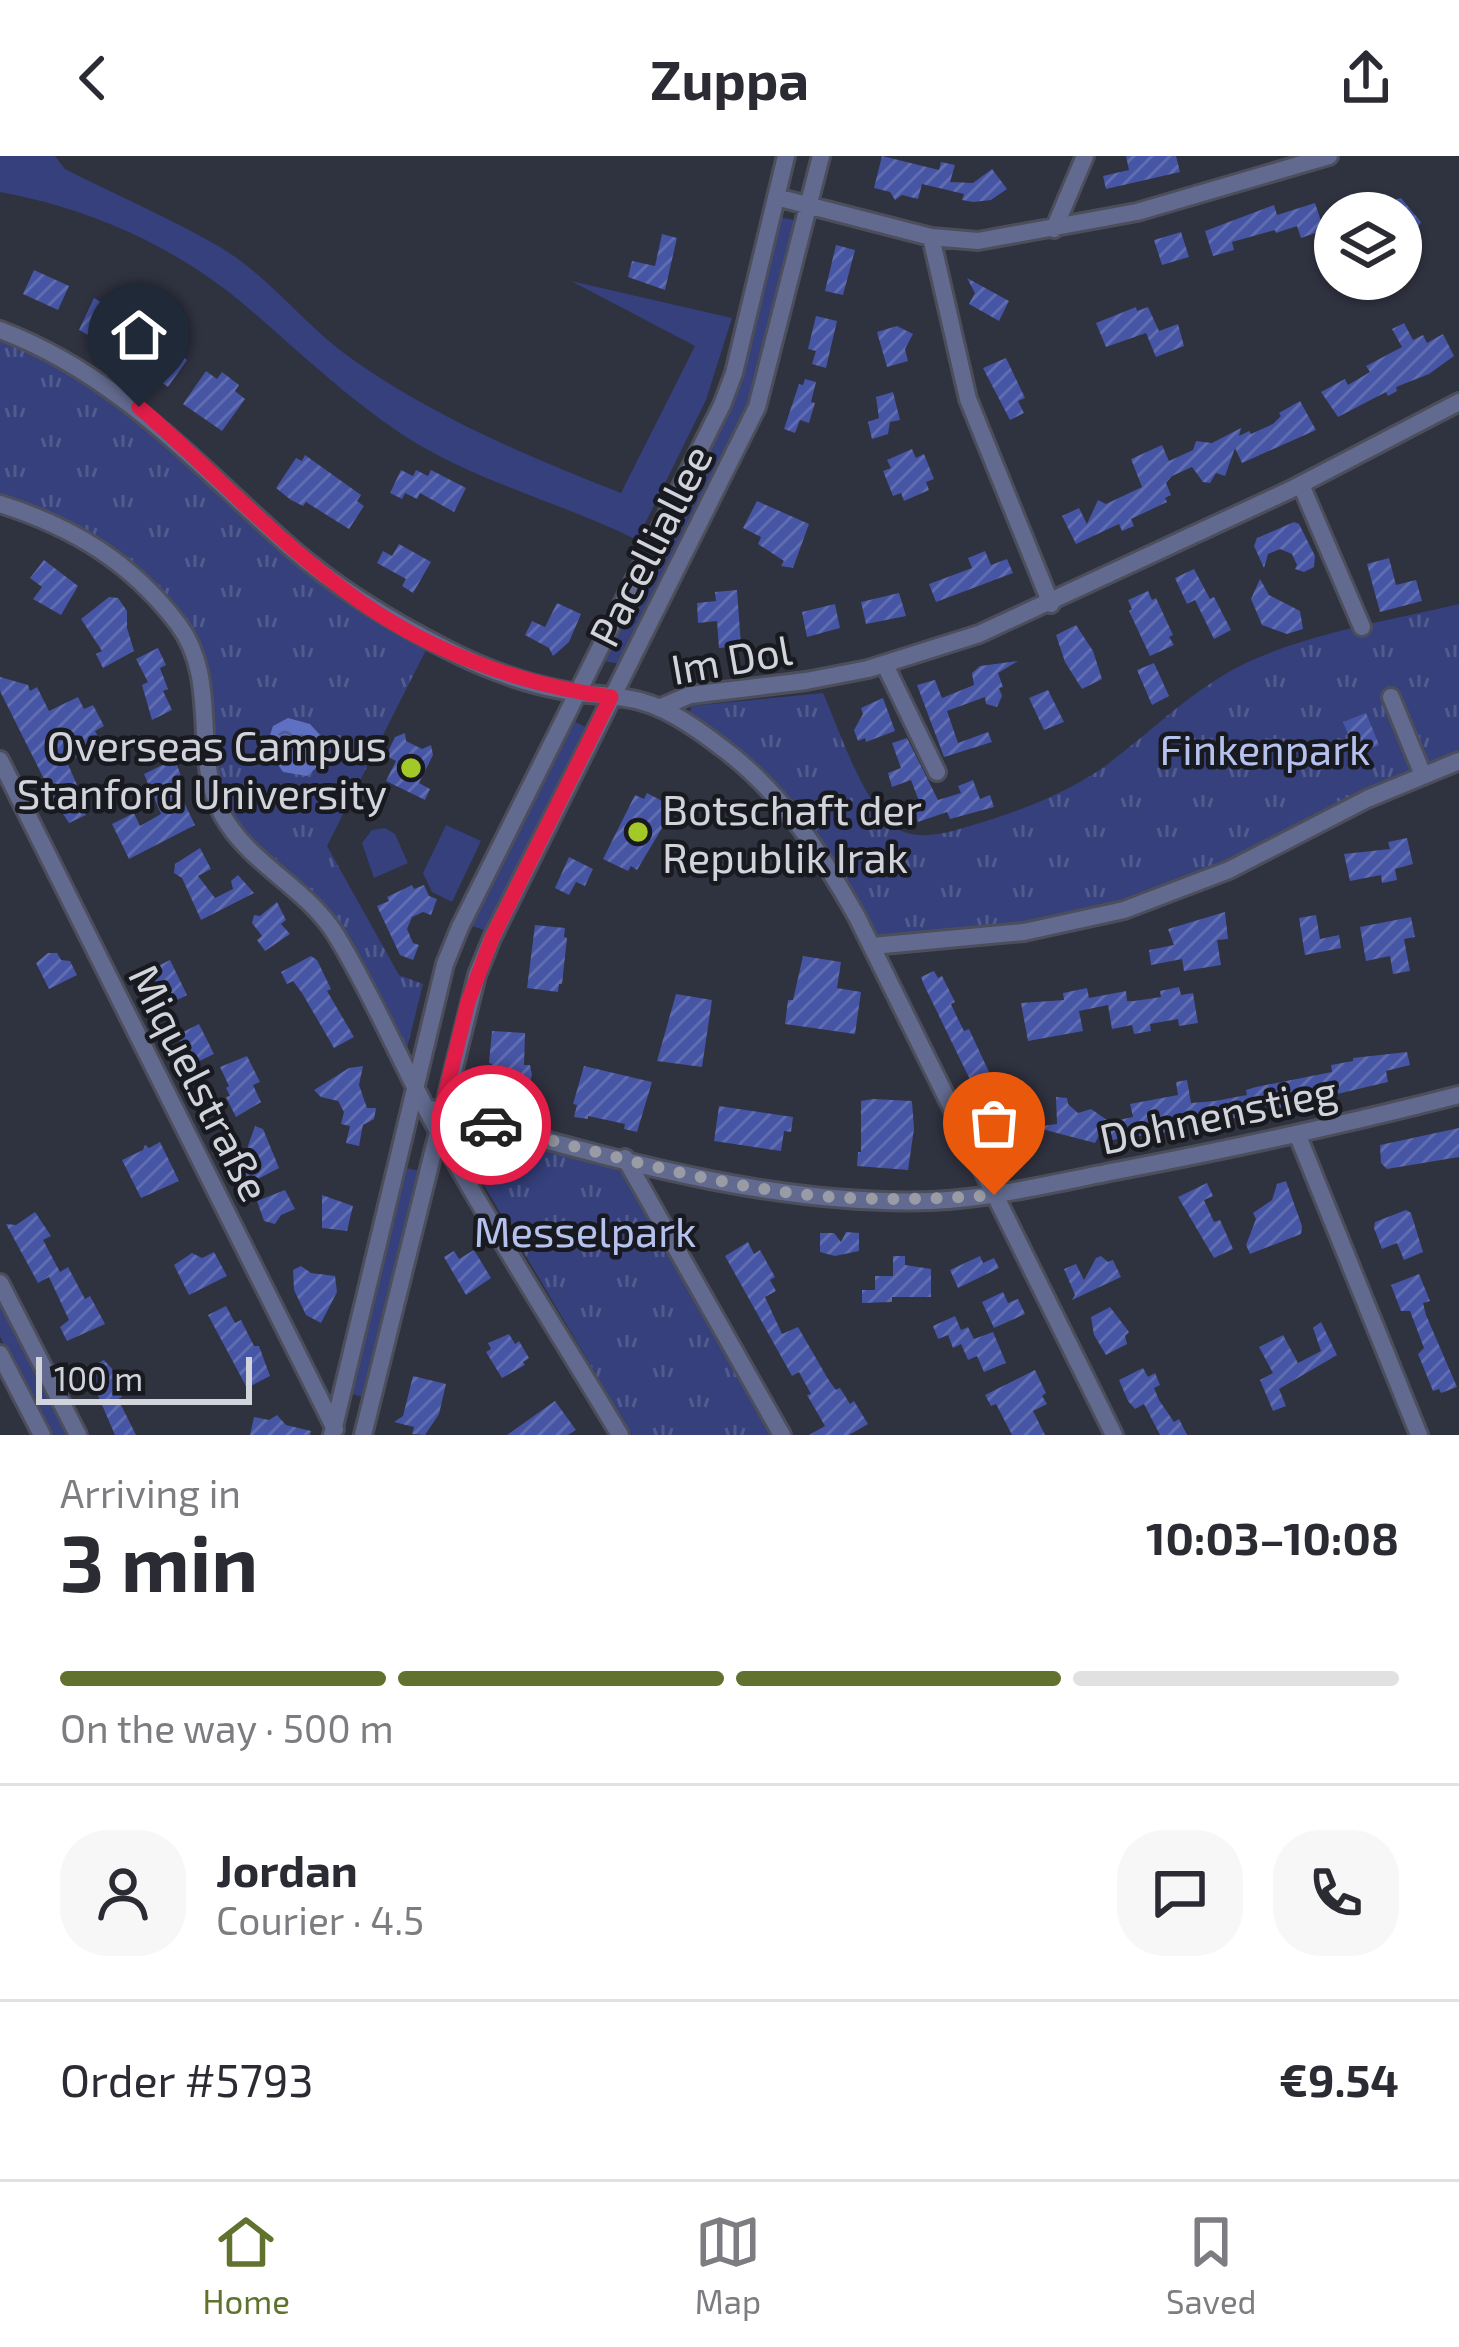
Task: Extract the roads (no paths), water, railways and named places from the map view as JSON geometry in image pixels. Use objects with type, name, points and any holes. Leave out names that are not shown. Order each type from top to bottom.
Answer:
[{"type":"street","name":"Pacelliallee","points":[[335,1432],[445,964],[722,405],[734,373],[786,156]]},
{"type":"street","name":"Pacelliallee","points":[[364,1435],[434,1117],[477,975],[757,407],[821,156]]},
{"type":"street","points":[[1054,229],[1085,156]]},
{"type":"street","points":[[776,197],[931,237],[978,241],[1168,204],[1329,156]]},
{"type":"street","points":[[931,237],[968,399],[1051,604]]},
{"type":"street","name":"Im Dol","points":[[0,330],[56,355],[139,407],[291,548],[350,595],[473,662],[577,692],[659,708],[690,695],[806,681],[885,665],[980,634],[1301,484],[1459,402]]},
{"type":"street","points":[[1301,484],[1362,627]]},
{"type":"street","points":[[0,503],[57,524],[121,562],[182,630],[202,675],[206,766],[220,811],[245,844],[304,896],[335,934],[413,1086],[620,1435]]},
{"type":"street","points":[[885,665],[937,772]]},
{"type":"street","points":[[1390,697],[1423,775]]},
{"type":"street","points":[[659,708],[720,746],[778,799],[835,877],[1114,1435]]},
{"type":"street","name":"Miquelstraße","points":[[0,760],[335,1432]]},
{"type":"street","points":[[872,946],[1024,932],[1124,910],[1229,870],[1366,799],[1459,760]]},
{"type":"street","points":[[460,927],[492,938]]},
{"type":"street","points":[[445,964],[477,975]]},
{"type":"street","name":"Dohnenstieg","points":[[434,1117],[801,1194],[931,1201],[994,1195],[1298,1136],[1459,1095]]},
{"type":"street","points":[[1298,1136],[1419,1435]]},
{"type":"street","points":[[625,1158],[782,1435]]},
{"type":"street","points":[[652,1203],[678,1170]]},
{"type":"street","points":[[0,1283],[78,1435]]},
{"type":"street","points":[[0,1354],[42,1435]]},
{"type":"water","points":[[288,718],[310,724],[321,736],[317,767],[307,776],[283,772],[266,747],[273,726]]},
{"type":"place","name":"Overseas Campus Stanford University","points":[[411,768]]},
{"type":"place","name":"Botschaft der Republik Irak","points":[[638,832]]},
{"type":"park label","name":"Finkenpark","points":[[1265,748]]},
{"type":"park label","name":"Messelpark","points":[[585,1230]]}]
